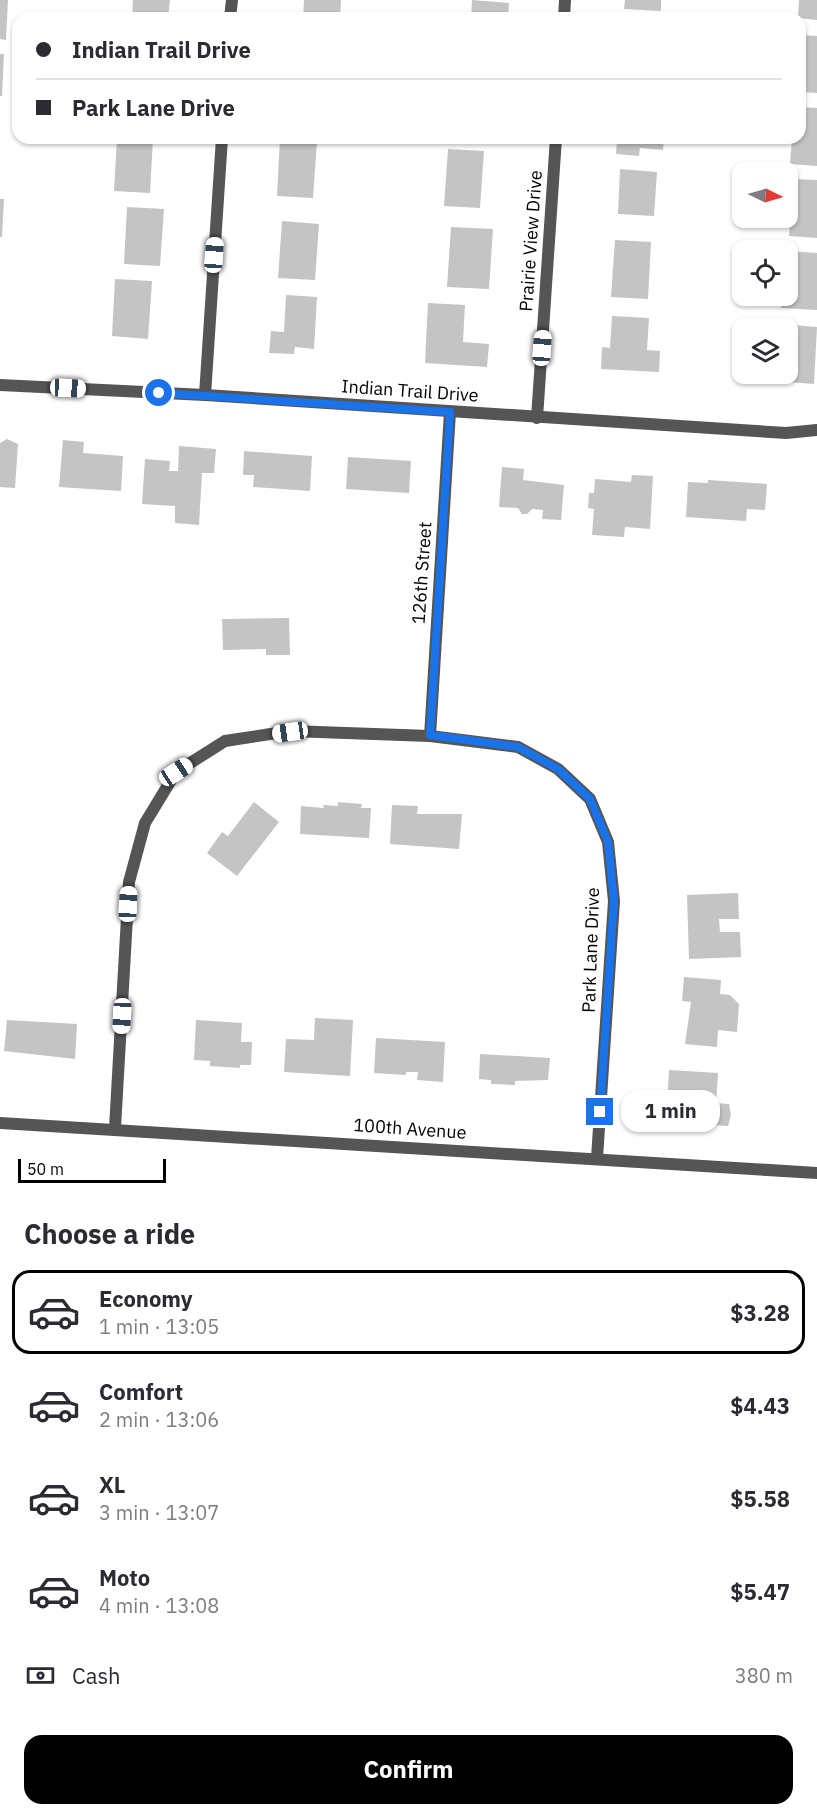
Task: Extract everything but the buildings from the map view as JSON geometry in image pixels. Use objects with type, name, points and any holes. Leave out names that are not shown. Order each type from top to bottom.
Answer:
[{"type":"street","points":[[205,395],[222,144]]},
{"type":"street","name":"Prairie View Drive","points":[[537,418],[556,144]]},
{"type":"street","name":"Indian Trail Drive","points":[[0,385],[205,395],[786,433],[817,430]]},
{"type":"street","name":"126th Street","points":[[430,735],[450,412]]},
{"type":"street","name":"Park Lane Drive","points":[[116,1128],[129,882],[145,823],[176,772],[225,741],[236,739],[290,732],[430,735],[518,747],[558,769],[590,799],[608,842],[614,900],[597,1158]]},
{"type":"street","name":"100th Avenue","points":[[0,1123],[116,1128],[817,1173]]},
{"type":"route","points":[[159,393],[450,412],[430,735],[518,747],[558,769],[590,799],[608,842],[614,900],[600,1112]]}]
